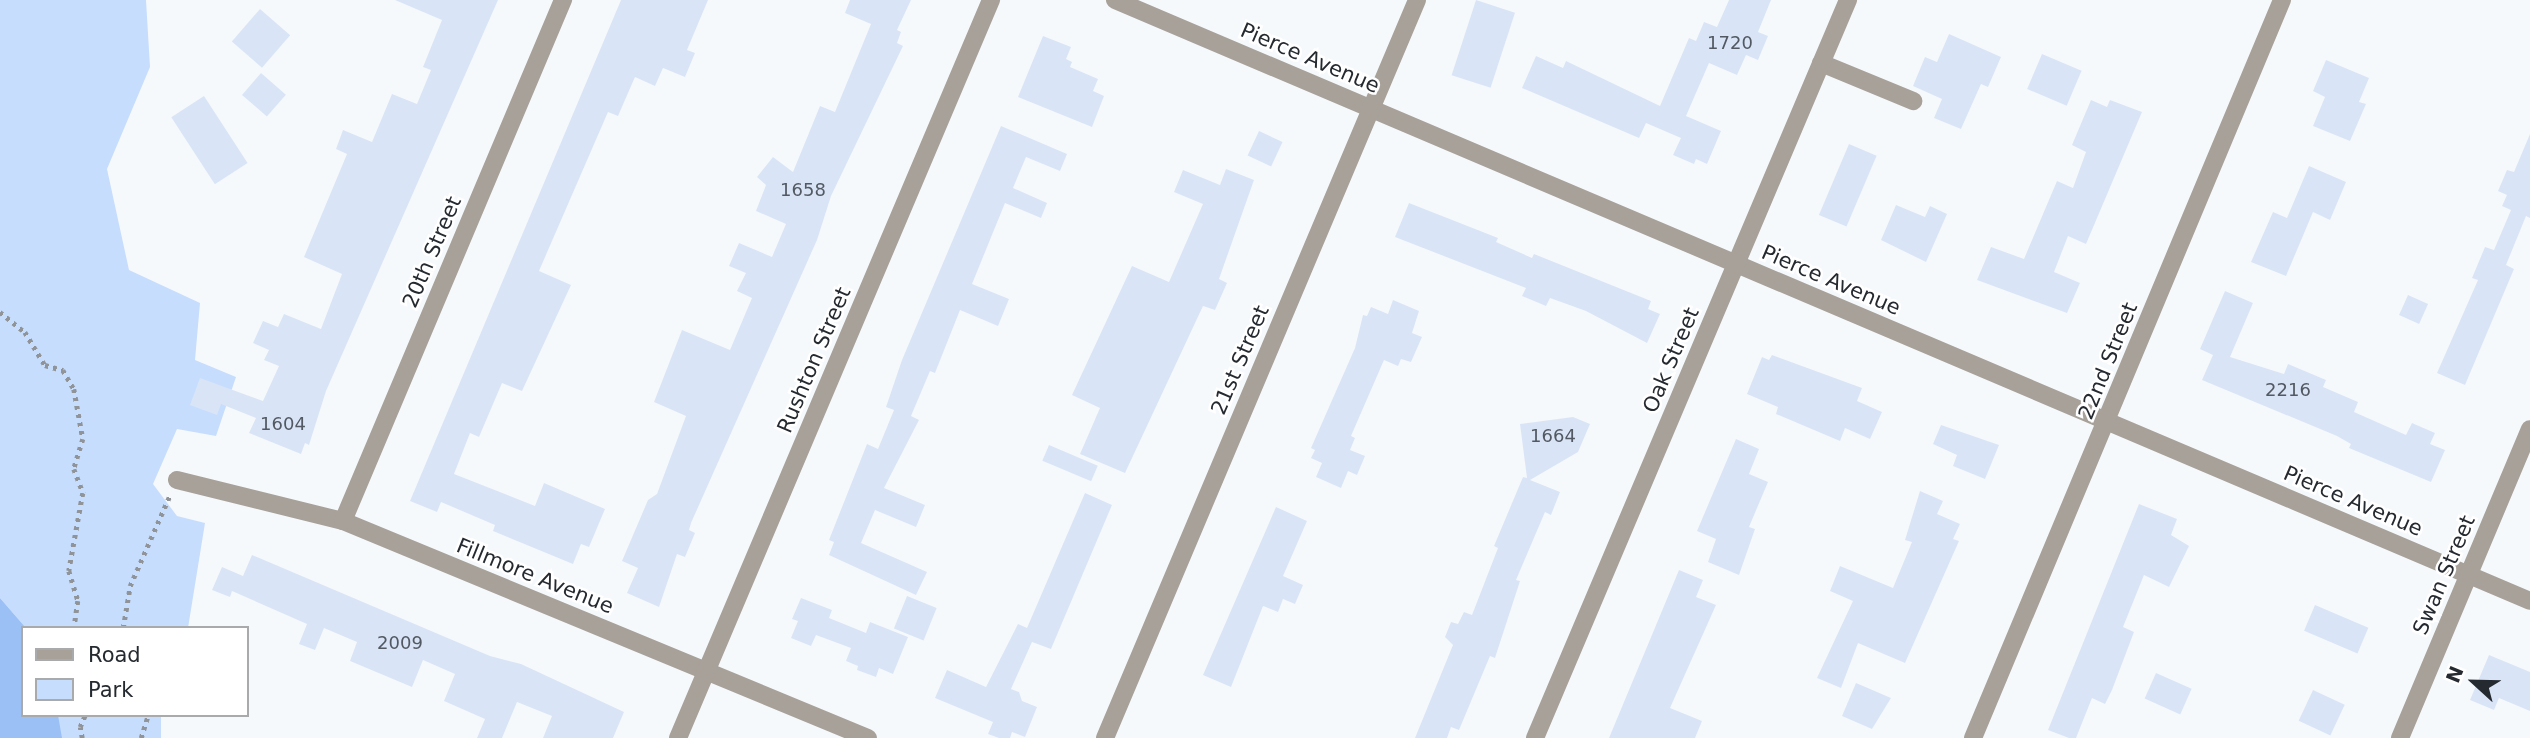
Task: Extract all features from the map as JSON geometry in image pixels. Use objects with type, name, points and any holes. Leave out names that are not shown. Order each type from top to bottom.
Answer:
[{"type":"street","name":"20th Street","points":[[343,521],[563,0]]},
{"type":"street","name":"Rushton Street","points":[[678,738],[991,0]]},
{"type":"street","name":"Pierce Avenue","points":[[1115,0],[2530,601]]},
{"type":"street","name":"21st Street","points":[[1105,738],[1417,0]]},
{"type":"street","name":"Oak Street","points":[[1535,738],[1847,0]]},
{"type":"street","name":"22nd Street","points":[[1973,738],[2108,422],[2282,0]]},
{"type":"street","points":[[1821,63],[1913,101]]},
{"type":"street","name":"Swan Street","points":[[2400,738],[2530,429]]},
{"type":"street","name":"Fillmore Avenue","points":[[177,480],[343,521],[868,738]]},
{"type":"path","points":[[0,312],[25,332],[46,365],[63,370],[74,389],[83,439],[74,470],[83,493],[69,570],[78,601],[74,626]]},
{"type":"path","points":[[123,626],[130,586],[177,480]]},
{"type":"path","points":[[82,738],[80,727],[84,717]]},
{"type":"path","points":[[141,738],[147,717]]},
{"type":"green space","points":[[0,0],[146,0],[150,67],[107,169],[129,270],[200,303],[195,360],[236,377],[216,436],[177,429],[153,484],[177,516],[205,523],[188,626],[24,626],[0,598]]},
{"type":"green space","points":[[58,717],[161,717],[161,738],[58,738]]},
{"type":"shaded area","points":[[0,598],[24,626],[21,626],[21,717],[58,717],[62,738],[0,738]]},
{"type":"building","points":[[395,0],[498,0],[326,391],[309,445],[305,443],[301,454],[249,433],[256,418],[221,404],[217,415],[190,405],[200,378],[263,401],[279,366],[264,360],[269,350],[253,343],[263,321],[278,327],[284,314],[321,329],[342,274],[304,257],[347,154],[336,149],[343,130],[372,142],[392,94],[417,104],[431,70],[423,67],[442,20]]},
{"type":"building","points":[[621,0],[708,0],[687,50],[695,53],[685,77],[663,68],[655,86],[635,77],[618,116],[608,112],[539,271],[571,285],[522,391],[502,383],[479,437],[470,433],[454,474],[535,506],[544,483],[605,509],[589,547],[581,544],[573,564],[493,531],[495,525],[441,502],[437,512],[410,501]]},
{"type":"building","points":[[850,0],[911,0],[897,30],[901,32],[897,43],[903,46],[831,196],[817,240],[691,523],[689,530],[695,533],[685,557],[677,554],[659,607],[627,593],[638,568],[622,561],[648,500],[657,494],[686,416],[654,402],[682,330],[730,350],[752,298],[737,291],[746,273],[729,266],[739,243],[772,257],[786,224],[756,211],[766,185],[757,177],[773,157],[793,172],[820,106],[835,112],[871,24],[845,13]]},
{"type":"building","points":[[1476,0],[1515,13],[1491,88],[1452,75]]},
{"type":"building","points":[[1729,0],[1771,0],[1758,32],[1768,36],[1758,60],[1746,55],[1737,75],[1709,63],[1686,116],[1721,131],[1707,164],[1696,159],[1694,164],[1673,155],[1681,138],[1646,123],[1639,138],[1522,88],[1536,56],[1563,68],[1566,61],[1660,106],[1689,38],[1696,41],[1704,22],[1717,27]]},
{"type":"building","points":[[260,9],[290,35],[262,68],[232,41]]},
{"type":"building","points":[[1949,34],[2001,57],[1988,87],[1981,84],[1961,129],[1934,118],[1942,99],[1913,86],[1925,57],[1937,62]]},
{"type":"building","points":[[1043,36],[1071,47],[1066,59],[1072,62],[1070,67],[1098,79],[1093,91],[1104,96],[1092,127],[1018,97]]},
{"type":"building","points":[[2042,54],[2082,71],[2067,106],[2027,89]]},
{"type":"building","points":[[2326,60],[2369,78],[2359,102],[2366,104],[2350,141],[2313,126],[2325,97],[2313,91]]},
{"type":"building","points":[[261,73],[286,95],[267,117],[242,95]]},
{"type":"building","points":[[204,96],[248,163],[215,184],[171,117]]},
{"type":"building","points":[[2091,100],[2107,107],[2110,100],[2142,112],[2086,244],[2068,236],[2054,272],[2080,283],[2067,313],[1977,280],[1991,247],[2024,259],[2057,181],[2073,188],[2086,152],[2072,145]]},
{"type":"building","points":[[1001,126],[1067,154],[1060,171],[1026,157],[1013,188],[1047,203],[1041,218],[1005,203],[972,284],[1009,299],[998,326],[960,310],[935,373],[930,371],[911,416],[919,420],[884,488],[925,505],[916,527],[875,510],[861,543],[927,572],[916,595],[829,555],[834,542],[829,540],[867,444],[878,449],[894,410],[886,407],[902,360]]},
{"type":"building","points":[[1259,131],[1283,142],[1271,166],[1248,155]]},
{"type":"building","points":[[2530,134],[2530,218],[2526,216],[2506,265],[2514,269],[2465,385],[2437,373],[2478,280],[2472,278],[2485,247],[2494,250],[2511,210],[2502,206],[2507,195],[2498,191],[2507,170],[2514,172]]},
{"type":"building","points":[[1849,144],[1877,156],[1847,227],[1819,215]]},
{"type":"building","points":[[2309,166],[2346,182],[2330,220],[2313,212],[2286,276],[2251,262],[2273,212],[2287,218]]},
{"type":"building","points":[[1226,169],[1254,180],[1219,279],[1227,283],[1215,310],[1203,306],[1125,473],[1080,454],[1100,408],[1072,395],[1132,266],[1169,282],[1203,204],[1174,192],[1183,170],[1220,185]]},
{"type":"building","points":[[1409,203],[1498,238],[1496,242],[1532,258],[1534,254],[1651,301],[1648,309],[1660,314],[1647,343],[1586,311],[1550,298],[1546,306],[1522,296],[1526,288],[1395,237]]},
{"type":"building","points":[[1896,205],[1925,217],[1930,206],[1947,214],[1926,262],[1881,240]]},
{"type":"building","points":[[2225,291],[2253,303],[2230,357],[2284,374],[2288,364],[2326,380],[2323,387],[2358,402],[2354,412],[2406,435],[2412,423],[2435,433],[2430,444],[2445,450],[2431,482],[2349,448],[2351,444],[2337,436],[2202,380],[2213,355],[2200,349]]},
{"type":"building","points":[[2408,295],[2428,304],[2419,324],[2399,315]]},
{"type":"building","points":[[1393,300],[1419,311],[1412,333],[1422,337],[1411,362],[1401,359],[1398,366],[1384,360],[1351,436],[1355,438],[1350,450],[1365,456],[1357,475],[1348,471],[1341,488],[1316,477],[1322,463],[1311,458],[1315,450],[1311,448],[1355,348],[1363,315],[1367,316],[1371,307],[1388,314]]},
{"type":"building","points":[[1772,355],[1862,388],[1857,401],[1882,412],[1870,439],[1845,428],[1840,441],[1776,414],[1778,407],[1747,394],[1762,357],[1769,360]]},
{"type":"building","points":[[1573,417],[1590,424],[1578,452],[1530,480],[1560,492],[1551,515],[1545,512],[1516,580],[1520,581],[1495,658],[1490,656],[1459,730],[1451,727],[1447,738],[1415,738],[1453,645],[1445,637],[1451,622],[1458,624],[1464,612],[1472,615],[1498,548],[1494,546],[1523,477],[1527,478],[1520,424]]},
{"type":"building","points":[[1941,425],[1999,445],[1985,479],[1953,466],[1957,455],[1933,444]]},
{"type":"building","points":[[1736,439],[1759,449],[1749,474],[1768,482],[1749,527],[1755,529],[1739,575],[1708,562],[1716,539],[1697,531]]},
{"type":"building","points":[[1049,445],[1098,466],[1091,481],[1042,461]]},
{"type":"building","points":[[1920,491],[1943,501],[1937,514],[1960,524],[1953,539],[1959,541],[1905,663],[1858,643],[1841,688],[1817,678],[1853,601],[1830,591],[1840,566],[1893,588],[1912,542],[1905,540]]},
{"type":"building","points":[[1085,493],[1112,505],[1051,649],[1032,642],[1011,689],[1019,692],[1022,701],[1037,707],[1025,737],[1012,732],[1010,738],[988,734],[993,722],[935,698],[947,670],[986,687],[1018,624],[1027,628]]},
{"type":"building","points":[[2139,504],[2177,519],[2171,535],[2189,546],[2169,587],[2144,575],[2123,627],[2134,632],[2112,690],[2105,704],[2092,698],[2076,738],[2069,738],[2048,730]]},
{"type":"building","points":[[1276,507],[1307,521],[1283,576],[1303,585],[1295,604],[1283,599],[1278,612],[1263,606],[1231,687],[1203,675]]},
{"type":"building","points":[[252,555],[490,656],[521,664],[624,712],[613,738],[543,738],[552,716],[517,702],[502,738],[477,738],[485,719],[444,701],[455,674],[423,660],[412,687],[350,661],[357,642],[324,628],[315,650],[299,644],[307,624],[232,591],[230,597],[212,590],[222,567],[243,576]]},
{"type":"building","points":[[1679,570],[1703,580],[1696,597],[1716,605],[1670,708],[1702,721],[1695,738],[1609,738]]},
{"type":"building","points":[[907,596],[937,608],[924,640],[894,628]]},
{"type":"building","points":[[801,598],[832,610],[829,618],[866,633],[870,622],[908,637],[893,674],[879,668],[876,677],[857,670],[858,666],[846,661],[851,648],[816,635],[811,646],[791,638],[798,621],[792,619]]},
{"type":"building","points":[[2315,605],[2368,628],[2357,653],[2304,631]]},
{"type":"building","points":[[2489,655],[2530,672],[2530,711],[2499,698],[2494,710],[2470,700]]},
{"type":"building","points":[[2156,673],[2192,689],[2180,714],[2145,699]]},
{"type":"building","points":[[1856,683],[1891,698],[1872,729],[1842,716]]},
{"type":"building","points":[[2313,690],[2345,705],[2330,736],[2299,721]]}]
